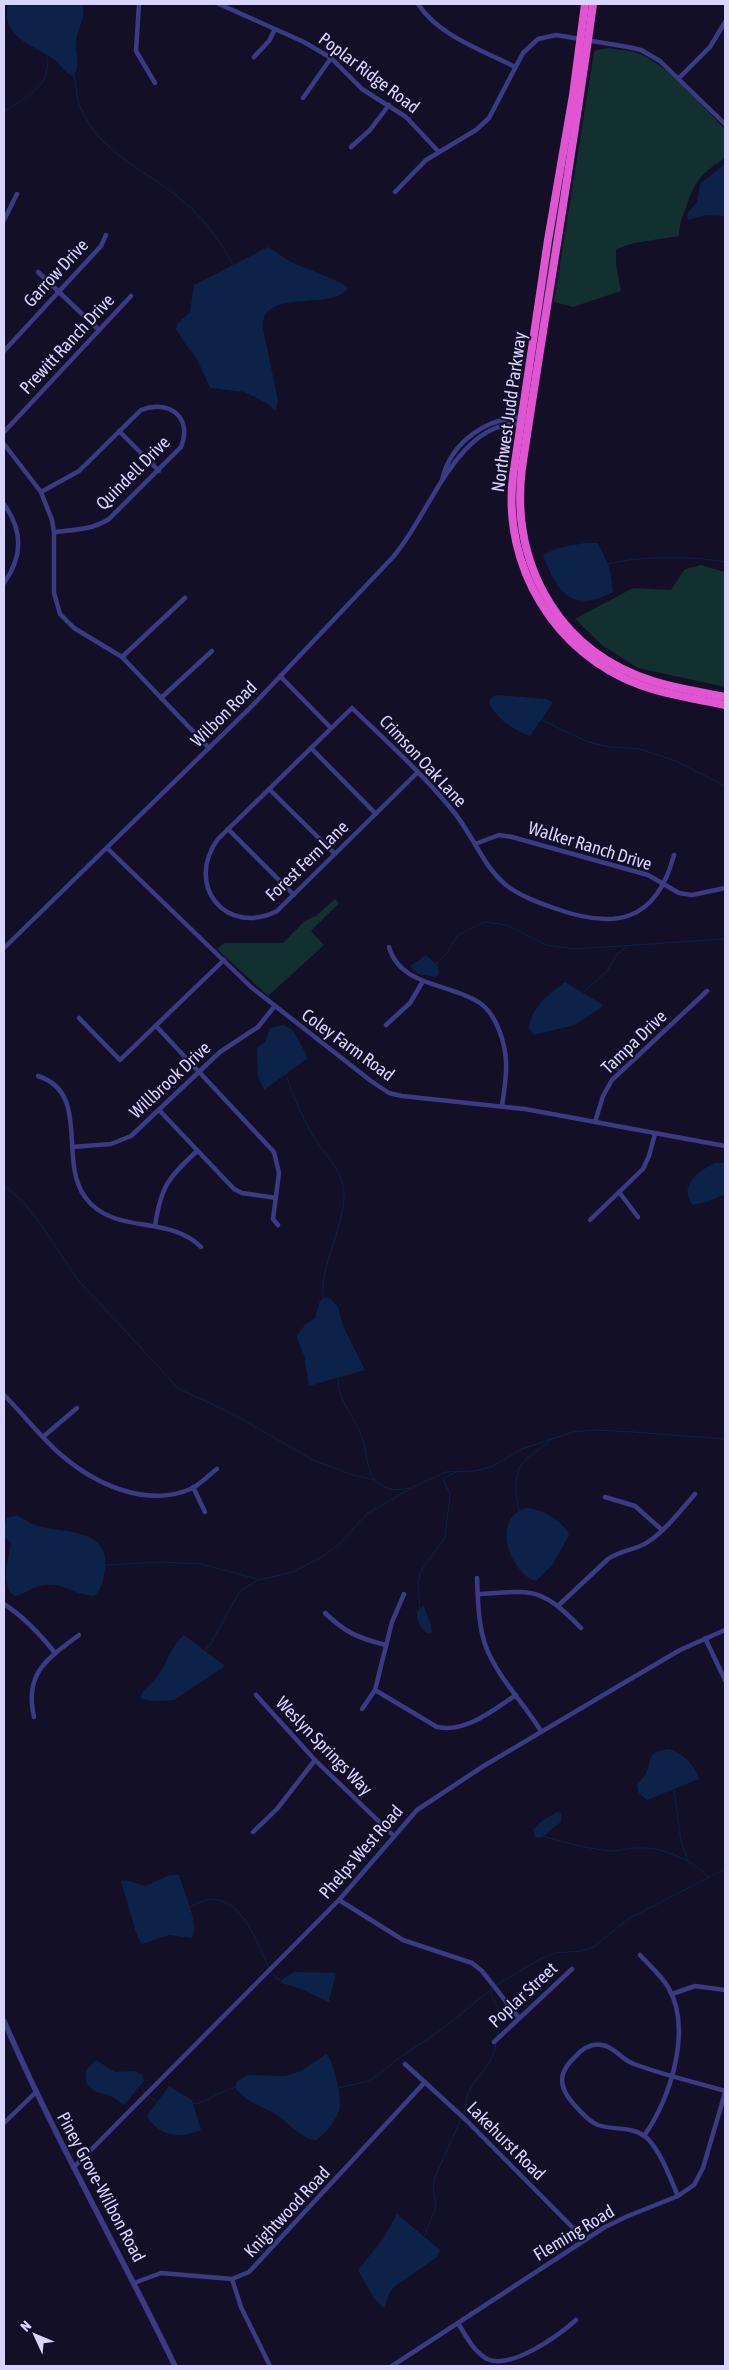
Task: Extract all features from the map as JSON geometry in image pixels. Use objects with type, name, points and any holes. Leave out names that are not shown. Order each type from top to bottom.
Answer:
[{"type":"highway","name":"Northwest Judd Parkway","points":[[585,4],[585,40]]},
{"type":"highway","name":"Northwest Judd Parkway","points":[[593,4],[585,40],[525,421],[512,484],[512,522],[524,569],[535,594],[550,617],[578,648],[596,662],[620,676],[657,691],[725,706]]},
{"type":"highway","name":"Northwest Judd Parkway","points":[[525,421],[520,486],[521,524],[532,568],[556,613],[581,640],[624,670],[656,682],[725,697]]},
{"type":"street","points":[[139,4],[136,52],[155,83]]},
{"type":"street","name":"Poplar Ridge Road","points":[[219,4],[304,42],[331,58],[362,88],[406,116],[438,152]]},
{"type":"street","points":[[418,4],[429,18],[443,30],[515,67]]},
{"type":"street","points":[[679,78],[710,47],[725,22]]},
{"type":"street","points":[[254,57],[269,41],[275,29]]},
{"type":"street","points":[[395,192],[426,160],[476,130],[489,118],[527,47],[538,39],[556,35],[641,50],[660,61],[725,124]]},
{"type":"street","points":[[303,98],[331,58]]},
{"type":"street","points":[[351,147],[370,130],[389,105]]},
{"type":"street","points":[[4,220],[17,194]]},
{"type":"street","name":"Garrow Drive","points":[[4,351],[101,246],[106,235]]},
{"type":"street","points":[[38,272],[99,330]]},
{"type":"street","name":"Prewitt Ranch Drive","points":[[4,432],[130,296]]},
{"type":"street","name":"Quindell Drive","points":[[41,492],[79,471],[141,410],[152,406],[164,406],[176,413],[184,427],[185,438],[176,454],[109,519],[100,525],[54,532]]},
{"type":"street","name":"Wilbon Road","points":[[4,948],[209,748],[405,544],[442,482],[451,459],[472,434],[498,420],[509,417],[525,421]]},
{"type":"street","points":[[119,432],[159,471]]},
{"type":"street","points":[[4,444],[41,492],[52,520],[54,532],[54,593],[55,603],[60,614],[74,628],[122,657],[209,748]]},
{"type":"street","points":[[4,504],[13,519],[19,539],[15,564],[4,583]]},
{"type":"street","points":[[122,657],[185,598]]},
{"type":"street","points":[[160,698],[212,651]]},
{"type":"street","points":[[280,676],[331,728]]},
{"type":"street","name":"Forest Fern Lane","points":[[352,708],[213,846],[205,870],[209,892],[219,906],[236,916],[257,918],[277,911],[417,773]]},
{"type":"street","name":"Crimson Oak Lane","points":[[352,708],[455,813],[491,870],[513,890],[533,900],[588,919],[608,920],[630,915],[648,904],[663,885],[674,855]]},
{"type":"street","points":[[311,748],[376,814]]},
{"type":"street","points":[[270,789],[335,854]]},
{"type":"street","points":[[228,829],[294,895]]},
{"type":"street","name":"Walker Ranch Drive","points":[[475,844],[499,835],[512,836],[648,874],[674,892],[688,895],[725,888]]},
{"type":"street","name":"Coley Farm Road","points":[[107,848],[274,1007],[389,1093],[502,1106],[725,1146]]},
{"type":"street","points":[[389,947],[396,963],[407,972],[423,981],[474,1000],[490,1014],[502,1042],[506,1059],[502,1106]]},
{"type":"street","points":[[80,1018],[120,1060],[224,960]]},
{"type":"street","points":[[386,1025],[410,1003],[423,981]]},
{"type":"street","name":"Tampa Drive","points":[[595,1122],[603,1096],[612,1080],[707,991]]},
{"type":"street","name":"Willbrook Drive","points":[[72,1147],[111,1144],[131,1136],[225,1048],[258,1027],[274,1007]]},
{"type":"street","points":[[156,1026],[274,1152],[279,1173],[273,1218],[278,1225]]},
{"type":"street","points":[[38,1076],[47,1079],[66,1099],[69,1109],[72,1166],[78,1185],[90,1203],[115,1219],[181,1232],[201,1247]]},
{"type":"street","points":[[160,1110],[234,1190],[276,1198]]},
{"type":"street","points":[[590,1220],[646,1165],[655,1134]]},
{"type":"street","points":[[155,1226],[158,1203],[165,1185],[176,1171],[197,1151]]},
{"type":"street","points":[[619,1192],[638,1217]]},
{"type":"street","points":[[4,1396],[59,1453],[107,1484],[126,1492],[149,1495],[167,1494],[193,1487],[217,1469]]},
{"type":"street","points":[[44,1436],[77,1408]]},
{"type":"street","points":[[193,1487],[205,1512]]},
{"type":"street","points":[[559,1605],[608,1558],[648,1542],[662,1530],[695,1494]]},
{"type":"street","points":[[605,1497],[635,1506],[662,1530]]},
{"type":"street","points":[[477,1578],[480,1624],[486,1646],[496,1666],[542,1731]]},
{"type":"street","points":[[478,1594],[532,1592],[548,1598],[559,1605],[581,1628]]},
{"type":"street","points":[[362,1709],[375,1690],[392,1622],[404,1594]]},
{"type":"street","points":[[4,1604],[19,1614],[42,1636],[55,1653]]},
{"type":"street","points":[[325,1613],[344,1631],[358,1638],[386,1645]]},
{"type":"street","name":"Phelps West Road","points":[[74,2167],[339,1900],[405,1822],[428,1801],[680,1650],[725,1630]]},
{"type":"street","points":[[34,1717],[30,1701],[32,1687],[44,1664],[79,1635]]},
{"type":"street","points":[[705,1638],[725,1680]]},
{"type":"street","points":[[375,1690],[437,1727],[448,1729],[478,1719],[516,1695]]},
{"type":"street","name":"Weslyn Springs Way","points":[[256,1695],[314,1760],[394,1836]]},
{"type":"street","points":[[254,1832],[277,1809],[314,1760]]},
{"type":"street","points":[[339,1900],[403,1940],[472,1963],[482,1971],[520,2018]]},
{"type":"street","points":[[640,1955],[666,1984],[672,1994],[680,2036],[671,2075],[658,2116],[644,2136]]},
{"type":"street","name":"Poplar Street","points":[[494,2042],[572,1969]]},
{"type":"street","points":[[672,1994],[695,1986],[725,1990]]},
{"type":"street","name":"Piney Grove-Wilbon Road","points":[[4,2021],[35,2093],[175,2366]]},
{"type":"street","points":[[678,2196],[656,2151],[644,2136],[630,2130],[597,2124],[586,2117],[568,2100],[563,2090],[562,2076],[565,2069],[581,2050],[590,2046],[602,2045],[613,2049],[630,2062],[725,2092]]},
{"type":"street","name":"Lakehurst Road","points":[[405,2064],[472,2126],[585,2240]]},
{"type":"street","name":"Knightwood Road","points":[[232,2280],[249,2272],[258,2263],[425,2082]]},
{"type":"street","name":"Fleming Road","points":[[392,2366],[585,2240],[628,2216],[678,2196],[694,2185],[701,2174],[725,2092]]},
{"type":"street","points":[[4,2123],[35,2093]]},
{"type":"street","points":[[134,2283],[161,2273],[232,2280],[241,2307],[270,2366]]},
{"type":"street","points":[[458,2323],[474,2348],[488,2359],[497,2362],[513,2361],[564,2330],[576,2320]]},
{"type":"green space","points":[[609,48],[638,53],[654,62],[676,79],[725,129],[725,158],[706,171],[698,181],[682,218],[679,236],[634,243],[616,249],[616,264],[621,291],[573,307],[554,302],[594,52]]},
{"type":"green space","points":[[574,108],[576,108],[537,355],[535,355],[552,232]]},
{"type":"green space","points":[[701,565],[725,572],[725,687],[638,668],[603,646],[575,619],[633,588],[671,590],[685,569]]},
{"type":"green space","points":[[335,899],[339,903],[311,931],[324,945],[268,996],[217,949],[224,943],[283,943],[305,921],[316,916]]},
{"type":"water","points":[[8,4],[83,4],[83,16],[76,41],[77,69],[73,76],[67,73],[52,58],[28,44],[13,32],[7,15]]},
{"type":"water","points":[[725,164],[725,216],[705,215],[688,220],[687,214],[697,202],[700,184]]},
{"type":"water","points":[[268,247],[291,262],[342,283],[348,288],[340,295],[328,298],[285,303],[273,307],[265,315],[263,328],[278,401],[276,409],[245,392],[210,388],[196,357],[176,329],[177,324],[190,312],[194,285]]},
{"type":"water","points":[[585,543],[598,543],[610,569],[613,592],[586,601],[576,600],[560,589],[543,555],[558,548]]},
{"type":"water","points":[[498,695],[546,699],[552,702],[552,704],[530,736],[511,727],[493,709],[489,703],[490,700]]},
{"type":"water","points":[[426,955],[438,966],[439,974],[435,977],[418,974],[410,966]]},
{"type":"water","points":[[565,982],[603,1005],[602,1007],[575,1025],[534,1035],[529,1029],[530,1022],[537,1008],[547,996]]},
{"type":"water","points":[[283,1025],[293,1030],[308,1058],[264,1090],[258,1077],[257,1048],[265,1042],[270,1028]]},
{"type":"water","points":[[715,1163],[725,1163],[725,1194],[707,1202],[693,1205],[687,1192],[692,1180],[703,1170]]},
{"type":"water","points":[[326,1297],[331,1299],[338,1307],[343,1326],[365,1370],[309,1386],[304,1355],[297,1335],[305,1325],[315,1318],[320,1301]]},
{"type":"water","points":[[526,1508],[538,1510],[551,1516],[562,1525],[569,1535],[553,1564],[536,1581],[527,1577],[519,1569],[508,1547],[506,1535],[508,1524],[515,1514]]},
{"type":"water","points":[[17,1515],[39,1526],[84,1535],[94,1539],[101,1546],[105,1555],[105,1568],[101,1587],[94,1596],[57,1585],[45,1585],[14,1596],[7,1585],[6,1578],[11,1543],[5,1538],[4,1525],[7,1518]]},
{"type":"water","points":[[423,1605],[431,1625],[432,1632],[429,1634],[422,1628],[418,1619],[417,1612]]},
{"type":"water","points":[[184,1635],[225,1666],[174,1700],[152,1701],[140,1698],[144,1690],[159,1674],[175,1645]]},
{"type":"water","points":[[661,1750],[673,1750],[687,1760],[695,1769],[699,1779],[647,1800],[638,1792],[637,1785],[645,1775],[653,1755]]},
{"type":"water","points":[[557,1812],[561,1814],[561,1822],[541,1838],[535,1837],[533,1830],[542,1821]]},
{"type":"water","points":[[170,1875],[179,1875],[194,1925],[192,1938],[169,1935],[142,1944],[137,1936],[121,1881],[126,1880],[145,1886]]},
{"type":"water","points":[[294,1972],[336,1973],[329,2002],[299,1988],[281,1983],[283,1979]]},
{"type":"water","points":[[326,2054],[335,2072],[340,2106],[333,2123],[317,2140],[301,2135],[277,2115],[243,2096],[235,2087],[238,2080],[247,2075],[285,2076],[301,2071]]},
{"type":"water","points":[[96,2060],[115,2072],[134,2071],[143,2075],[144,2081],[125,2104],[92,2089],[86,2082],[86,2070]]},
{"type":"water","points":[[169,2086],[192,2100],[201,2130],[185,2135],[171,2134],[164,2132],[152,2123],[147,2116]]},
{"type":"water","points":[[397,2214],[440,2250],[437,2257],[395,2286],[390,2292],[384,2308],[373,2297],[358,2270],[383,2239]]},
{"type":"waterway","points":[[4,111],[31,94],[42,82],[47,68],[47,52]]},
{"type":"waterway","points":[[74,74],[79,104],[88,122],[99,137],[128,162],[175,194],[190,207],[214,234],[233,265]]},
{"type":"waterway","points":[[608,564],[634,559],[666,558],[725,562]]},
{"type":"waterway","points":[[540,719],[588,742],[610,747],[640,749],[676,761],[725,786]]},
{"type":"waterway","points":[[436,964],[445,956],[458,935],[484,922],[507,925],[546,945],[576,949],[725,939]]},
{"type":"waterway","points":[[584,992],[608,970],[617,954],[626,947]]},
{"type":"waterway","points":[[287,1078],[305,1121],[338,1172],[344,1189],[342,1211],[325,1273],[323,1299]]},
{"type":"waterway","points":[[4,1185],[23,1202],[40,1223],[78,1280],[179,1389],[231,1413],[315,1461],[353,1475],[375,1480]]},
{"type":"waterway","points":[[338,1379],[341,1395],[364,1442],[368,1466],[373,1477],[383,1487],[396,1490],[409,1488]]},
{"type":"waterway","points":[[205,1649],[210,1645],[240,1591],[258,1580],[293,1572],[322,1557],[338,1545],[367,1514],[413,1487],[446,1472],[475,1471],[493,1466],[522,1449],[573,1432],[595,1430],[725,1439]]},
{"type":"waterway","points":[[519,1512],[516,1484],[519,1470],[527,1458],[550,1441]]},
{"type":"waterway","points":[[420,1608],[418,1585],[420,1572],[445,1538],[450,1494],[443,1479],[456,1472]]},
{"type":"waterway","points":[[106,1565],[161,1562],[201,1564],[257,1579]]},
{"type":"waterway","points":[[674,1789],[681,1841],[687,1859]]},
{"type":"waterway","points":[[543,1836],[603,1850],[655,1849],[684,1859],[709,1877]]},
{"type":"waterway","points":[[495,1986],[540,1959],[555,1953],[581,1951],[595,1946],[628,1919],[725,1869]]},
{"type":"waterway","points":[[189,1907],[203,1901],[216,1900],[228,1903],[246,1921],[269,1968]]},
{"type":"waterway","points":[[271,1971],[277,1979],[283,1981]]},
{"type":"waterway","points":[[338,2088],[368,2081],[379,2075],[396,2060],[437,2033],[492,1989]]},
{"type":"waterway","points":[[491,1991],[493,1999],[503,2016],[497,2037]]},
{"type":"waterway","points":[[463,2116],[468,2092],[492,2057],[496,2044]]},
{"type":"waterway","points":[[140,2086],[145,2093]]},
{"type":"waterway","points":[[193,2104],[203,2102],[225,2090],[237,2087]]},
{"type":"waterway","points":[[148,2096],[157,2102]]},
{"type":"waterway","points":[[424,2237],[436,2207],[433,2188],[435,2177],[461,2119]]}]
